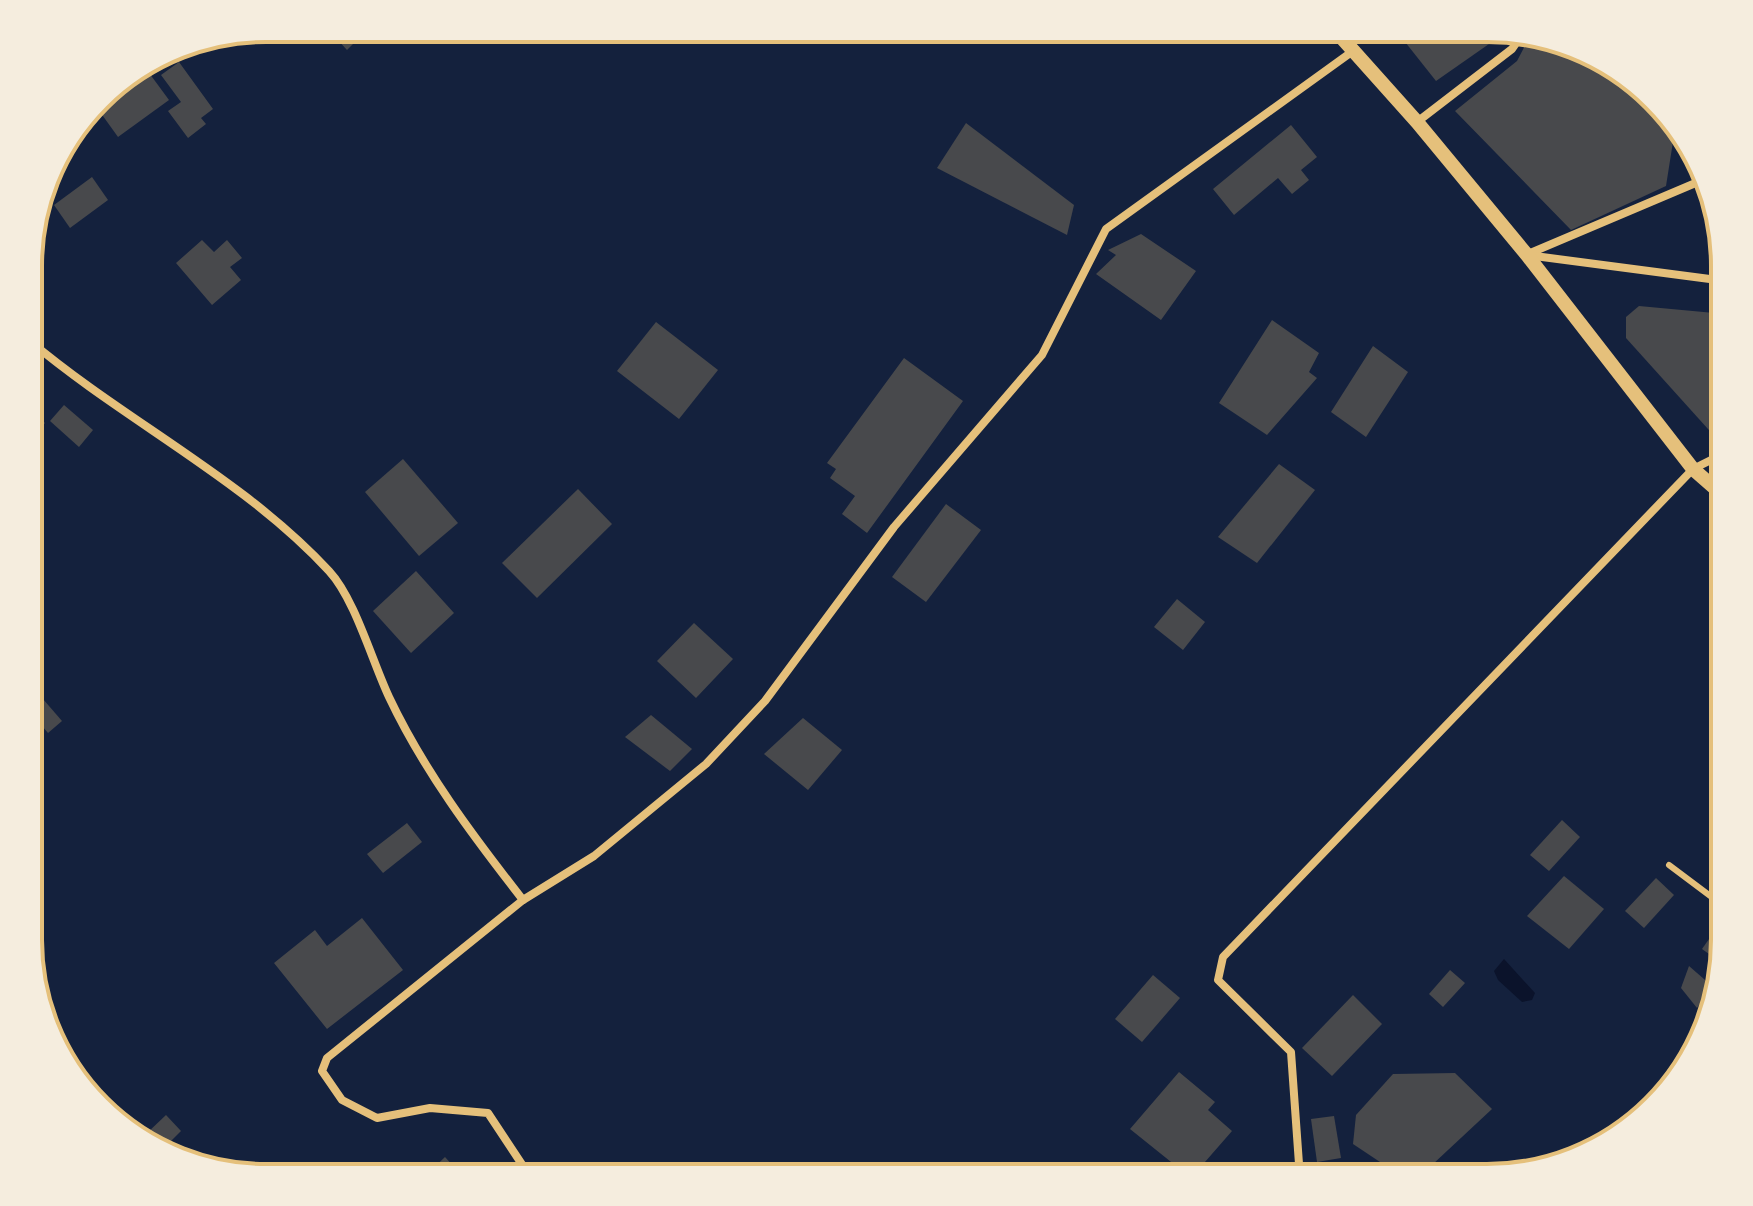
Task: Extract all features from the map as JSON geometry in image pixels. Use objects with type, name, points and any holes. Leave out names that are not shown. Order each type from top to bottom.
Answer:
[{"type":"street","points":[[1345,42],[1417,122],[1527,255],[1693,469],[1711,485]]},
{"type":"street","points":[[1417,122],[1515,44]]},
{"type":"street","points":[[522,1164],[488,1113],[430,1108],[377,1118],[342,1100],[322,1071],[327,1058],[523,900],[594,856],[706,764],[765,701],[894,527],[1042,355],[1106,229],[1353,51]]},
{"type":"street","points":[[1527,255],[1695,183]]},
{"type":"street","points":[[1527,255],[1711,279]]},
{"type":"street","points":[[42,351],[83,385],[236,491],[331,573],[362,633],[390,699],[455,813],[523,900]]},
{"type":"street","points":[[1299,1164],[1291,1052],[1218,980],[1223,957],[1693,469],[1711,460]]},
{"type":"lane","points":[[1669,865],[1711,896]]},
{"type":"water","points":[[1504,959],[1535,993],[1532,1000],[1522,1002],[1498,980],[1494,971]]},
{"type":"building","points":[[340,42],[355,42],[347,50]]},
{"type":"building","points":[[1405,42],[1492,42],[1436,81]]},
{"type":"building","points":[[1525,45],[1530,46],[1572,59],[1623,88],[1655,118],[1673,142],[1666,186],[1571,230],[1455,111],[1517,61]]},
{"type":"building","points":[[179,62],[213,109],[201,118],[206,124],[188,138],[168,111],[181,102],[161,75]]},
{"type":"building","points":[[150,74],[169,100],[118,137],[102,115],[118,98]]},
{"type":"building","points":[[966,123],[1074,205],[1067,235],[937,168]]},
{"type":"building","points":[[1291,125],[1317,157],[1301,170],[1309,180],[1292,194],[1278,178],[1234,215],[1213,189]]},
{"type":"building","points":[[92,177],[108,200],[70,228],[54,205]]},
{"type":"building","points":[[1141,234],[1196,271],[1161,320],[1096,274],[1116,255],[1108,250]]},
{"type":"building","points":[[202,240],[214,252],[227,240],[242,258],[230,267],[241,280],[212,305],[176,263]]},
{"type":"building","points":[[1639,306],[1711,313],[1711,432],[1626,338],[1626,317]]},
{"type":"building","points":[[1272,320],[1319,353],[1309,372],[1317,378],[1267,435],[1219,403]]},
{"type":"building","points":[[656,322],[718,370],[679,419],[617,371]]},
{"type":"building","points":[[1373,346],[1408,372],[1366,437],[1331,412]]},
{"type":"building","points":[[904,358],[963,401],[867,533],[842,514],[855,496],[830,478],[836,469],[827,463]]},
{"type":"building","points":[[64,405],[93,430],[79,447],[50,421]]},
{"type":"building","points":[[403,459],[458,523],[419,556],[365,492]]},
{"type":"building","points":[[1279,464],[1315,490],[1257,563],[1218,537]]},
{"type":"building","points":[[578,489],[612,524],[537,598],[502,563]]},
{"type":"building","points":[[946,504],[981,530],[926,602],[892,577]]},
{"type":"building","points":[[416,571],[454,613],[411,653],[373,611]]},
{"type":"building","points":[[1177,599],[1205,622],[1183,650],[1154,627]]},
{"type":"building","points":[[694,623],[733,659],[696,698],[657,661]]},
{"type":"building","points":[[42,698],[62,721],[48,733],[42,726]]},
{"type":"building","points":[[651,715],[692,749],[670,771],[625,737]]},
{"type":"building","points":[[803,718],[842,750],[808,790],[764,754]]},
{"type":"building","points":[[1562,820],[1580,837],[1549,871],[1530,855]]},
{"type":"building","points":[[407,823],[422,842],[383,873],[367,854]]},
{"type":"building","points":[[1564,876],[1604,909],[1569,949],[1527,916]]},
{"type":"building","points":[[1656,878],[1674,895],[1644,928],[1625,911]]},
{"type":"building","points":[[362,918],[403,970],[327,1029],[274,963],[315,930],[327,946]]},
{"type":"building","points":[[1711,936],[1711,955],[1702,949]]},
{"type":"building","points":[[1689,966],[1707,982],[1697,1008],[1681,988]]},
{"type":"building","points":[[1450,970],[1465,983],[1443,1007],[1429,994]]},
{"type":"building","points":[[1153,975],[1180,998],[1142,1042],[1115,1019]]},
{"type":"building","points":[[1353,995],[1382,1024],[1332,1076],[1302,1048]]},
{"type":"building","points":[[1179,1072],[1215,1102],[1208,1110],[1232,1131],[1203,1164],[1174,1164],[1130,1129]]},
{"type":"building","points":[[1455,1073],[1492,1109],[1433,1164],[1383,1164],[1353,1144],[1356,1115],[1393,1074]]},
{"type":"building","points":[[166,1115],[181,1131],[170,1142],[149,1131]]},
{"type":"building","points":[[1334,1116],[1341,1158],[1317,1162],[1311,1119]]},
{"type":"building","points":[[445,1157],[451,1164],[438,1164]]}]
